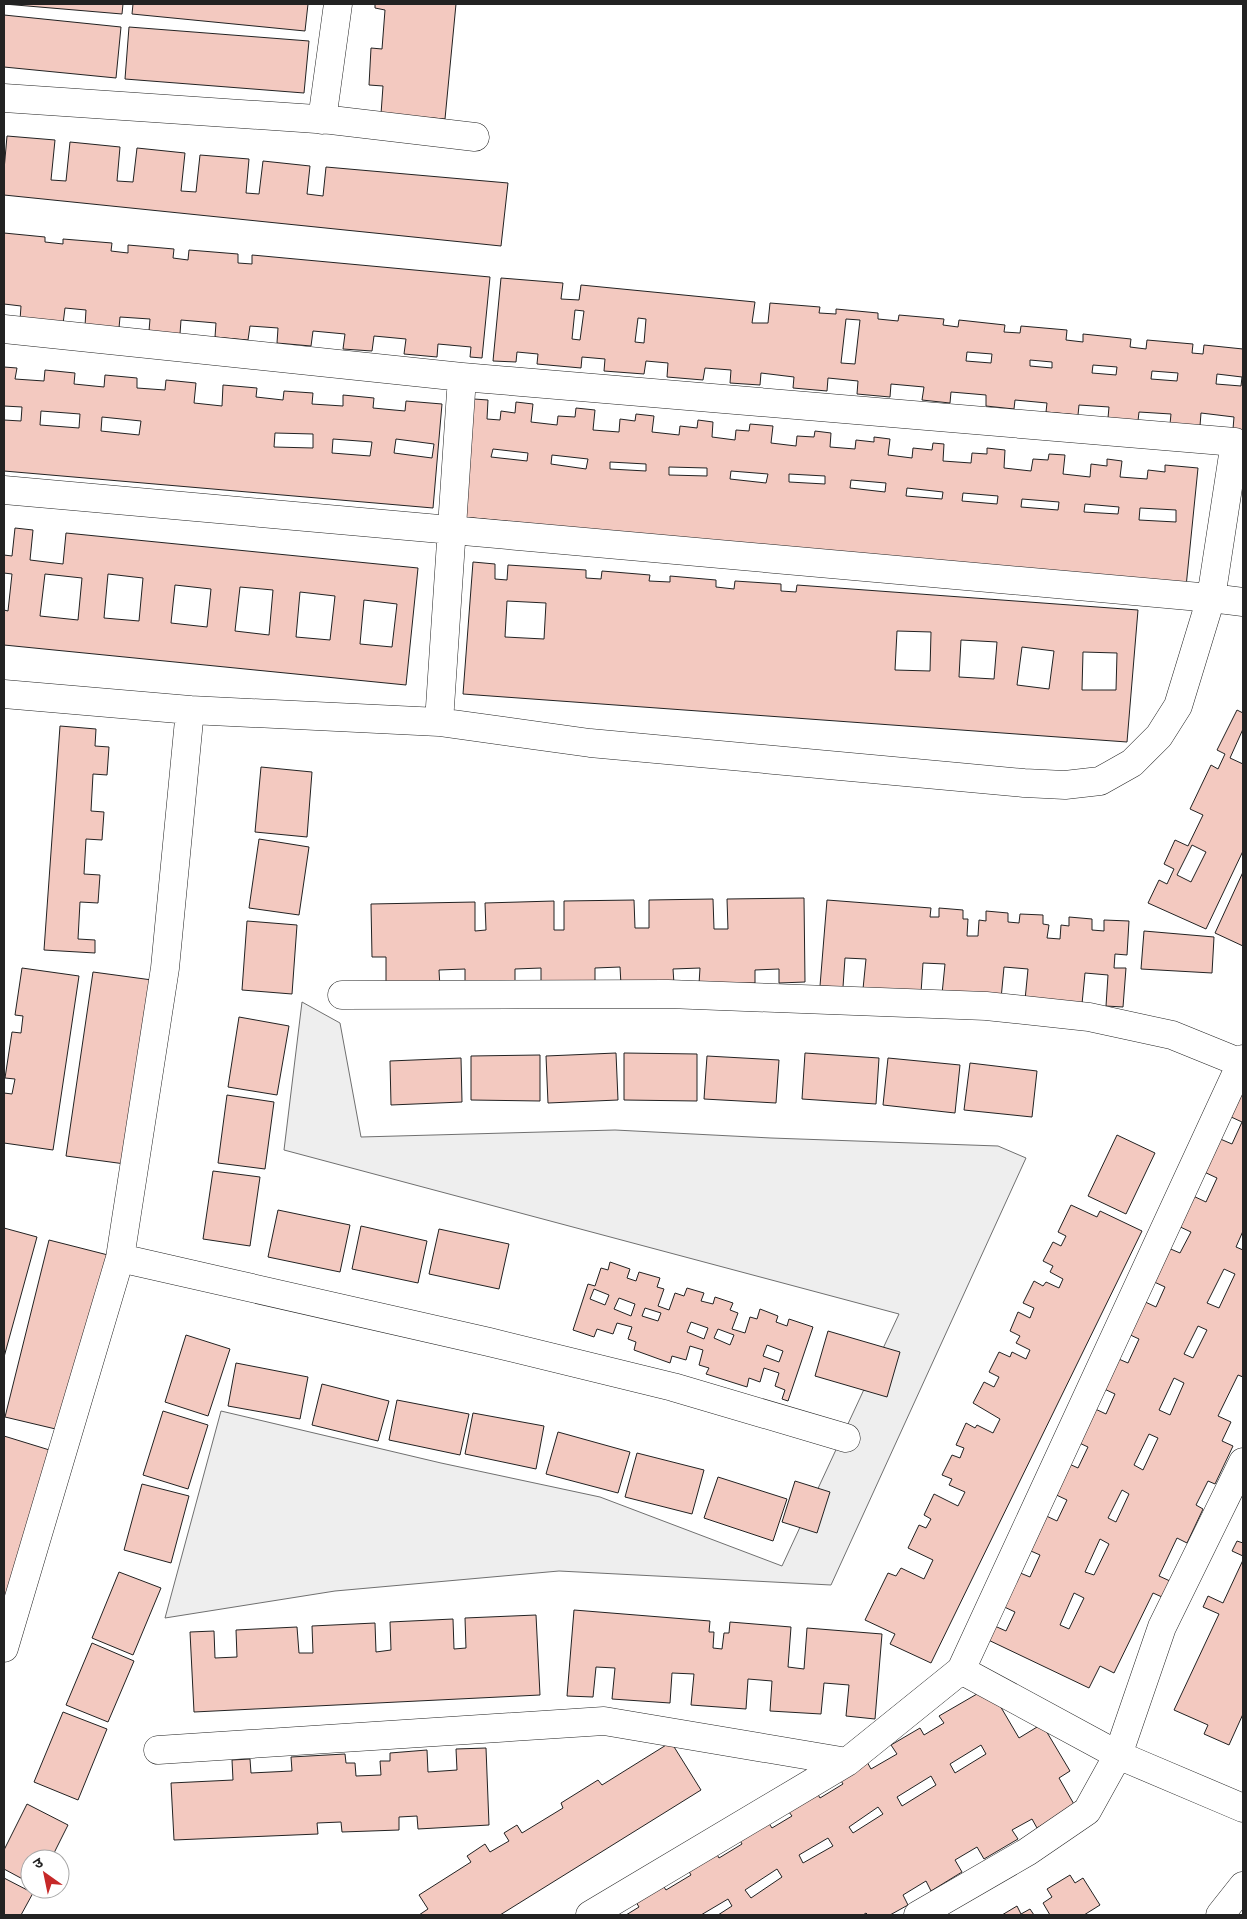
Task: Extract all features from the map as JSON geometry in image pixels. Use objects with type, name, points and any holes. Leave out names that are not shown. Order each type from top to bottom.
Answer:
[{"type":"street","points":[[322,120],[338,4]]},
{"type":"street","points":[[4,98],[322,120],[475,137]]},
{"type":"street","points":[[4,329],[462,377],[1239,442],[1212,598],[1178,706],[1159,736],[1132,763],[1100,781],[1065,785],[1024,783],[590,743],[439,722],[190,710],[4,694]]},
{"type":"street","points":[[439,722],[450,531],[462,377]]},
{"type":"street","points":[[4,490],[1243,602]]},
{"type":"street","points":[[4,1648],[120,1258],[165,968],[190,710]]},
{"type":"street","points":[[342,995],[668,994],[986,1006],[1089,1018],[1172,1035],[1242,1061],[962,1670],[847,1762],[590,1915]]},
{"type":"street","points":[[120,1258],[673,1386],[846,1438]]},
{"type":"street","points":[[918,1915],[1027,1852],[1087,1811],[1118,1755],[1162,1627],[1243,1462]]},
{"type":"street","points":[[962,1670],[1118,1755],[1243,1808]]},
{"type":"street","points":[[158,1750],[604,1721],[847,1762]]},
{"type":"street","points":[[1220,1915],[1243,1886]]},
{"type":"shaded area","points":[[302,1002],[340,1023],[361,1137],[615,1130],[998,1146],[1026,1158],[831,1585],[559,1571],[335,1591],[165,1618],[221,1411],[441,1463],[600,1497],[782,1566],[899,1314],[284,1150]]},
{"type":"building","points":[[4,4],[123,4],[122,14]]},
{"type":"building","points":[[133,4],[308,4],[305,31],[132,14]]},
{"type":"building","points":[[375,4],[456,4],[445,119],[381,114],[383,86],[369,85],[371,48],[382,49],[385,10],[375,8]]},
{"type":"building","points":[[4,15],[121,27],[116,78],[4,67]]},
{"type":"building","points":[[129,27],[309,41],[304,93],[125,79]]},
{"type":"building","points":[[7,136],[55,140],[51,180],[66,181],[70,142],[120,147],[117,181],[133,182],[137,148],[185,153],[181,191],[196,192],[200,155],[249,159],[246,193],[259,194],[263,161],[310,166],[307,194],[323,196],[326,167],[508,183],[501,246],[4,195]]},
{"type":"building","points":[[4,233],[45,237],[45,242],[63,244],[63,239],[112,243],[111,251],[128,253],[128,245],[174,249],[173,258],[188,260],[189,250],[238,254],[238,263],[252,264],[252,255],[490,277],[482,358],[470,357],[471,347],[438,344],[437,357],[404,354],[406,339],[374,336],[372,351],[343,349],[345,334],[313,331],[311,346],[277,343],[278,328],[250,326],[248,340],[215,337],[216,323],[181,320],[180,334],[149,331],[150,319],[120,317],[119,328],[85,326],[86,310],[65,308],[63,324],[20,320],[21,306],[4,304]]},
{"type":"building","points":[[501,278],[563,283],[561,299],[579,300],[581,285],[755,302],[752,323],[768,323],[770,303],[820,307],[819,313],[836,314],[836,309],[878,313],[878,319],[898,321],[899,315],[944,319],[943,325],[958,327],[959,320],[1005,325],[1004,332],[1020,333],[1021,326],[1067,330],[1066,340],[1083,342],[1083,334],[1131,339],[1130,347],[1146,349],[1147,340],[1193,344],[1192,353],[1203,354],[1204,345],[1243,349],[1243,430],[1233,429],[1234,417],[1201,413],[1200,426],[1170,424],[1171,414],[1139,412],[1138,421],[1108,418],[1109,407],[1079,405],[1078,415],[1046,412],[1047,403],[1015,400],[1014,409],[986,406],[986,395],[951,392],[950,403],[922,400],[924,387],[891,384],[890,397],[857,394],[858,381],[828,378],[827,391],[793,388],[794,377],[761,373],[760,385],[730,383],[731,370],[705,368],[703,380],[667,377],[668,363],[646,361],[644,374],[604,371],[605,359],[582,357],[581,368],[537,364],[538,354],[517,352],[516,362],[493,361]],"holes":[[[575,310],[584,311],[580,340],[572,339]],[[638,318],[646,319],[644,343],[635,342]],[[846,319],[860,320],[855,364],[841,363]],[[967,352],[992,354],[991,363],[966,361]],[[1030,360],[1052,362],[1052,368],[1030,366]],[[1093,365],[1117,367],[1116,375],[1092,373]],[[1152,371],[1178,373],[1177,381],[1151,379]],[[1217,374],[1242,377],[1241,386],[1216,384]]]},
{"type":"building","points":[[4,367],[17,368],[15,379],[44,381],[45,370],[75,373],[74,384],[104,387],[105,375],[137,378],[137,388],[165,390],[166,380],[196,383],[194,403],[222,406],[223,385],[257,388],[256,397],[283,400],[284,391],[313,393],[312,404],[343,406],[343,395],[374,398],[373,408],[405,411],[406,401],[442,404],[433,508],[4,471],[4,420],[21,421],[22,407],[4,406]],"holes":[[[41,411],[80,414],[79,428],[40,425]],[[102,417],[141,421],[139,435],[101,431]],[[275,433],[313,434],[313,448],[274,447]],[[333,439],[372,442],[370,456],[332,453]],[[396,439],[434,444],[432,458],[394,453]]]},
{"type":"building","points":[[474,399],[488,400],[487,419],[500,420],[501,411],[515,413],[516,402],[533,404],[531,422],[557,425],[558,416],[575,417],[576,408],[595,410],[593,430],[619,432],[620,419],[635,421],[636,414],[654,416],[652,432],[679,435],[680,426],[697,428],[698,420],[713,422],[712,437],[735,440],[736,430],[749,431],[750,424],[773,426],[771,443],[796,446],[797,436],[814,437],[815,431],[831,433],[830,447],[855,449],[856,440],[874,442],[874,437],[890,439],[888,455],[912,458],[913,448],[932,450],[933,443],[944,444],[943,461],[971,463],[972,453],[987,454],[987,448],[1005,450],[1004,468],[1031,471],[1033,459],[1048,460],[1049,454],[1065,455],[1063,474],[1090,477],[1091,464],[1107,466],[1107,459],[1122,461],[1120,477],[1147,479],[1148,470],[1165,472],[1165,465],[1198,468],[1186,587],[462,517]],"holes":[[[493,449],[528,453],[527,461],[491,457]],[[552,455],[588,459],[586,469],[551,464]],[[610,462],[646,464],[646,471],[610,469]],[[669,467],[707,468],[707,476],[669,475]],[[731,471],[768,474],[766,483],[730,479]],[[789,474],[825,476],[825,484],[789,482]],[[851,480],[886,483],[885,492],[850,488]],[[907,488],[943,492],[942,499],[906,496]],[[963,493],[998,496],[997,504],[962,501]],[[1022,499],[1059,502],[1058,510],[1021,507]],[[1085,504],[1119,507],[1118,514],[1084,512]],[[1140,508],[1176,510],[1176,522],[1139,520]]]},
{"type":"building","points":[[15,528],[33,530],[30,560],[63,564],[66,533],[418,568],[406,685],[4,645],[4,610],[8,611],[12,574],[4,573],[4,555],[12,556]],"holes":[[[45,574],[82,578],[78,620],[40,616]],[[108,574],[143,578],[139,621],[104,618]],[[175,585],[211,589],[207,627],[171,623]],[[240,587],[273,590],[269,635],[235,631]],[[300,592],[335,596],[330,640],[296,637]],[[364,600],[397,604],[392,647],[360,644]]]},
{"type":"building","points":[[473,562],[495,564],[495,579],[507,580],[508,565],[586,570],[586,578],[601,579],[602,571],[650,575],[649,581],[670,582],[670,576],[716,580],[716,587],[734,589],[735,581],[781,584],[781,591],[796,592],[797,585],[1138,610],[1127,742],[463,694]],"holes":[[[507,601],[546,603],[544,639],[505,637]],[[897,631],[931,632],[930,671],[895,670]],[[961,640],[997,642],[994,679],[959,677]],[[1022,647],[1054,651],[1049,689],[1017,685]],[[1083,652],[1117,653],[1116,690],[1082,690]]]},
{"type":"building","points":[[1237,710],[1243,713],[1243,729],[1230,758],[1243,764],[1243,851],[1206,929],[1148,903],[1159,880],[1167,884],[1174,869],[1164,864],[1175,840],[1188,846],[1203,815],[1190,809],[1211,765],[1218,769],[1225,754],[1217,750]],"holes":[[[1192,845],[1206,852],[1191,882],[1177,875]]]},
{"type":"building","points":[[60,726],[96,729],[95,746],[109,747],[107,775],[93,774],[91,811],[104,812],[102,840],[86,839],[84,874],[100,875],[98,903],[80,902],[78,939],[95,940],[95,953],[44,950]]},
{"type":"building","points":[[261,767],[312,772],[307,837],[255,832]]},
{"type":"building","points":[[259,839],[309,847],[299,915],[249,908]]},
{"type":"building","points":[[1243,872],[1243,946],[1215,933]]},
{"type":"building","points":[[804,898],[805,982],[779,983],[779,969],[755,970],[755,983],[699,984],[700,968],[673,969],[674,984],[621,985],[620,967],[595,968],[595,986],[541,986],[541,968],[515,969],[515,987],[465,987],[465,969],[439,970],[440,988],[386,988],[386,957],[372,957],[371,904],[475,902],[475,931],[486,930],[485,903],[554,901],[554,930],[564,930],[564,901],[634,900],[635,928],[649,928],[649,900],[713,899],[714,929],[728,929],[727,899]]},
{"type":"building","points":[[827,900],[931,908],[930,917],[939,917],[939,908],[963,910],[963,919],[968,919],[967,936],[978,936],[979,920],[986,921],[986,911],[1008,913],[1008,922],[1019,923],[1020,914],[1043,915],[1043,924],[1049,925],[1047,938],[1060,939],[1061,925],[1069,926],[1069,917],[1092,919],[1092,930],[1104,931],[1104,920],[1129,921],[1127,955],[1115,954],[1114,968],[1126,968],[1123,1007],[1106,1006],[1108,975],[1085,973],[1082,1004],[1025,1000],[1028,969],[1004,967],[1001,999],[942,994],[945,964],[923,963],[921,993],[863,989],[866,959],[845,958],[843,987],[820,986]]},
{"type":"building","points":[[247,921],[297,925],[292,994],[242,990]]},
{"type":"building","points":[[1144,931],[1214,937],[1212,973],[1141,969]]},
{"type":"building","points":[[22,968],[79,976],[53,1150],[4,1143],[4,1093],[12,1094],[15,1079],[5,1078],[12,1032],[21,1033],[23,1016],[15,1015]]},
{"type":"building","points":[[93,972],[152,980],[125,1164],[66,1156]]},
{"type":"building","points":[[239,1017],[289,1026],[277,1095],[228,1087]]},
{"type":"building","points":[[616,1053],[618,1100],[548,1103],[546,1056]]},
{"type":"building","points":[[624,1053],[697,1054],[697,1101],[624,1100]]},
{"type":"building","points":[[805,1053],[879,1058],[876,1104],[802,1099]]},
{"type":"building","points":[[540,1055],[540,1101],[471,1100],[471,1056]]},
{"type":"building","points":[[707,1056],[779,1060],[776,1103],[704,1099]]},
{"type":"building","points":[[461,1058],[462,1102],[391,1105],[390,1061]]},
{"type":"building","points":[[888,1058],[960,1065],[955,1113],[883,1105]]},
{"type":"building","points":[[970,1063],[1037,1071],[1032,1117],[964,1110]]},
{"type":"building","points":[[1243,1085],[1243,1231],[1236,1247],[1243,1250],[1243,1377],[1238,1375],[1218,1416],[1231,1422],[1222,1441],[1233,1446],[1215,1484],[1208,1481],[1196,1505],[1203,1509],[1187,1543],[1177,1538],[1159,1576],[1170,1581],[1162,1597],[1153,1593],[1114,1673],[1100,1666],[1089,1688],[982,1637],[988,1623],[1006,1631],[1015,1612],[998,1604],[1013,1570],[1030,1577],[1040,1555],[1024,1548],[1040,1513],[1057,1521],[1067,1500],[1050,1492],[1065,1462],[1078,1468],[1088,1447],[1075,1441],[1091,1407],[1106,1414],[1115,1394],[1100,1387],[1114,1357],[1128,1363],[1139,1339],[1126,1333],[1141,1300],[1156,1307],[1165,1287],[1150,1280],[1166,1247],[1180,1253],[1191,1232],[1176,1225],[1191,1195],[1206,1202],[1217,1178],[1202,1171],[1218,1138],[1232,1144],[1242,1122],[1229,1116]],"holes":[[[1224,1269],[1235,1274],[1219,1308],[1207,1303]],[[1198,1326],[1207,1330],[1193,1358],[1184,1354]],[[1174,1378],[1184,1383],[1170,1415],[1159,1410]],[[1149,1434],[1158,1438],[1143,1470],[1134,1465]],[[1122,1490],[1129,1494],[1116,1522],[1108,1518]],[[1100,1539],[1109,1544],[1094,1575],[1085,1572]],[[1074,1593],[1084,1598],[1069,1629],[1060,1625]]]},
{"type":"building","points":[[227,1095],[274,1102],[265,1169],[218,1163]]},
{"type":"building","points":[[1117,1135],[1155,1153],[1126,1214],[1088,1196]]},
{"type":"building","points":[[213,1171],[260,1177],[250,1246],[203,1239]]},
{"type":"building","points":[[1071,1205],[1097,1217],[1100,1211],[1142,1231],[931,1663],[890,1644],[895,1634],[865,1620],[888,1573],[896,1576],[901,1568],[924,1579],[933,1560],[908,1548],[919,1525],[926,1528],[931,1519],[924,1515],[934,1494],[958,1506],[965,1492],[949,1485],[952,1479],[942,1475],[952,1455],[960,1458],[964,1448],[956,1445],[966,1423],[975,1428],[977,1425],[993,1433],[1000,1419],[973,1403],[984,1382],[994,1387],[999,1377],[989,1372],[999,1352],[1010,1357],[1012,1352],[1026,1359],[1030,1350],[1016,1343],[1020,1336],[1010,1331],[1018,1312],[1030,1318],[1034,1308],[1023,1303],[1034,1281],[1043,1286],[1046,1282],[1059,1288],[1063,1279],[1050,1272],[1053,1266],[1043,1261],[1053,1242],[1061,1246],[1066,1236],[1058,1232]]},
{"type":"building","points":[[278,1210],[350,1225],[340,1272],[268,1257]]},
{"type":"building","points":[[361,1226],[427,1241],[418,1283],[352,1269]]},
{"type":"building","points":[[4,1228],[37,1237],[4,1357]]},
{"type":"building","points":[[439,1229],[509,1244],[499,1289],[429,1274]]},
{"type":"building","points":[[49,1240],[108,1255],[64,1431],[5,1417]]},
{"type":"building","points":[[610,1262],[630,1269],[627,1278],[636,1281],[639,1272],[660,1278],[657,1287],[664,1289],[658,1306],[669,1310],[675,1293],[684,1296],[687,1288],[704,1293],[701,1301],[713,1304],[715,1297],[733,1303],[730,1310],[738,1313],[732,1329],[745,1333],[750,1317],[757,1319],[760,1309],[778,1316],[776,1322],[787,1326],[789,1319],[813,1327],[788,1401],[782,1399],[785,1390],[775,1386],[779,1373],[764,1368],[760,1382],[749,1378],[747,1387],[706,1374],[709,1368],[699,1365],[703,1350],[690,1346],[686,1360],[672,1356],[670,1363],[634,1350],[636,1342],[628,1339],[632,1327],[617,1323],[613,1334],[597,1329],[594,1337],[573,1330],[588,1284],[595,1286],[601,1268],[608,1270]],"holes":[[[594,1289],[609,1295],[605,1305],[590,1299]],[[619,1298],[635,1304],[631,1316],[614,1309]],[[645,1308],[661,1313],[658,1321],[642,1316]],[[691,1322],[708,1328],[704,1339],[687,1332]],[[718,1329],[734,1335],[730,1345],[714,1338]],[[767,1345],[783,1351],[779,1362],[763,1356]]]},
{"type":"building","points":[[828,1331],[900,1352],[887,1397],[815,1376]]},
{"type":"building","points":[[186,1335],[230,1349],[208,1416],[165,1402]]},
{"type":"building","points":[[236,1363],[308,1377],[300,1419],[228,1406]]},
{"type":"building","points":[[322,1384],[389,1401],[378,1441],[312,1425]]},
{"type":"building","points":[[397,1400],[469,1414],[460,1455],[389,1440]]},
{"type":"building","points":[[163,1411],[208,1425],[188,1489],[143,1475]]},
{"type":"building","points":[[473,1413],[544,1426],[536,1469],[465,1454]]},
{"type":"building","points":[[558,1432],[630,1452],[618,1493],[546,1474]]},
{"type":"building","points":[[4,1436],[56,1452],[4,1627]]},
{"type":"building","points":[[637,1453],[704,1470],[692,1514],[625,1497]]},
{"type":"building","points":[[718,1477],[787,1499],[773,1541],[704,1518]]},
{"type":"building","points":[[795,1481],[830,1492],[817,1533],[782,1522]]},
{"type":"building","points":[[142,1484],[189,1496],[171,1563],[124,1550]]},
{"type":"building","points":[[1237,1541],[1243,1543],[1243,1556],[1232,1551]]},
{"type":"building","points":[[1243,1560],[1243,1714],[1229,1745],[1204,1734],[1208,1725],[1174,1710],[1219,1614],[1203,1607],[1208,1596],[1223,1603]]},
{"type":"building","points":[[119,1572],[161,1588],[133,1655],[92,1638]]},
{"type":"building","points":[[574,1610],[710,1621],[709,1632],[714,1632],[713,1648],[722,1649],[724,1633],[729,1633],[730,1622],[791,1627],[788,1667],[804,1669],[807,1628],[882,1634],[875,1719],[846,1716],[849,1685],[824,1683],[821,1714],[770,1711],[772,1681],[748,1679],[746,1709],[691,1705],[694,1674],[672,1673],[670,1703],[612,1699],[615,1668],[596,1667],[593,1697],[567,1696]]},
{"type":"building","points":[[536,1615],[540,1695],[194,1712],[190,1632],[214,1631],[215,1658],[237,1657],[236,1630],[297,1627],[299,1653],[313,1653],[312,1626],[375,1623],[376,1652],[391,1650],[390,1622],[453,1619],[454,1649],[466,1648],[465,1618]]},
{"type":"building","points":[[92,1643],[134,1661],[108,1722],[66,1705]]},
{"type":"building","points":[[989,1687],[1019,1738],[1042,1724],[1070,1771],[1059,1778],[1075,1806],[1037,1828],[1032,1819],[1012,1830],[1018,1839],[984,1859],[977,1847],[955,1860],[962,1872],[931,1891],[926,1881],[903,1895],[908,1905],[890,1915],[868,1915],[866,1913],[863,1915],[718,1915],[732,1906],[728,1899],[701,1915],[626,1915],[639,1907],[633,1897],[660,1881],[666,1890],[691,1875],[686,1866],[714,1849],[719,1858],[742,1844],[737,1835],[766,1819],[772,1828],[792,1816],[785,1807],[815,1789],[820,1798],[843,1784],[838,1776],[866,1760],[871,1769],[897,1754],[891,1745],[920,1728],[924,1735],[944,1723],[939,1716]],"holes":[[[981,1745],[986,1754],[955,1773],[950,1764]],[[931,1776],[936,1785],[902,1806],[897,1797]],[[878,1807],[883,1814],[853,1833],[849,1827]],[[828,1838],[833,1846],[803,1863],[799,1855]],[[777,1869],[782,1877],[751,1898],[745,1890]]]},
{"type":"building","points":[[63,1712],[107,1729],[78,1800],[34,1782]]},
{"type":"building","points":[[671,1742],[701,1790],[500,1915],[419,1915],[428,1909],[419,1895],[471,1862],[467,1856],[485,1844],[490,1852],[509,1841],[504,1833],[517,1825],[522,1833],[563,1808],[561,1803],[598,1780],[602,1785]]},
{"type":"building","points":[[486,1748],[489,1825],[418,1829],[417,1816],[399,1817],[399,1830],[342,1832],[341,1822],[317,1823],[318,1834],[174,1840],[171,1783],[233,1780],[232,1760],[250,1759],[251,1773],[292,1771],[291,1757],[345,1754],[346,1763],[355,1763],[356,1776],[381,1775],[380,1761],[390,1761],[390,1753],[427,1750],[428,1772],[457,1770],[456,1749]]},
{"type":"building","points":[[27,1804],[68,1825],[56,1849],[20,1849],[20,1878],[4,1869],[4,1850]]},
{"type":"building","points":[[1070,1875],[1075,1883],[1083,1878],[1100,1905],[1084,1915],[1050,1915],[1043,1903],[1052,1897],[1047,1889]]},
{"type":"building","points":[[4,1878],[20,1886],[20,1899],[30,1899],[21,1915],[4,1915]]},
{"type":"building","points":[[1017,1906],[1021,1914],[1030,1909],[1034,1915],[1002,1915]]}]
